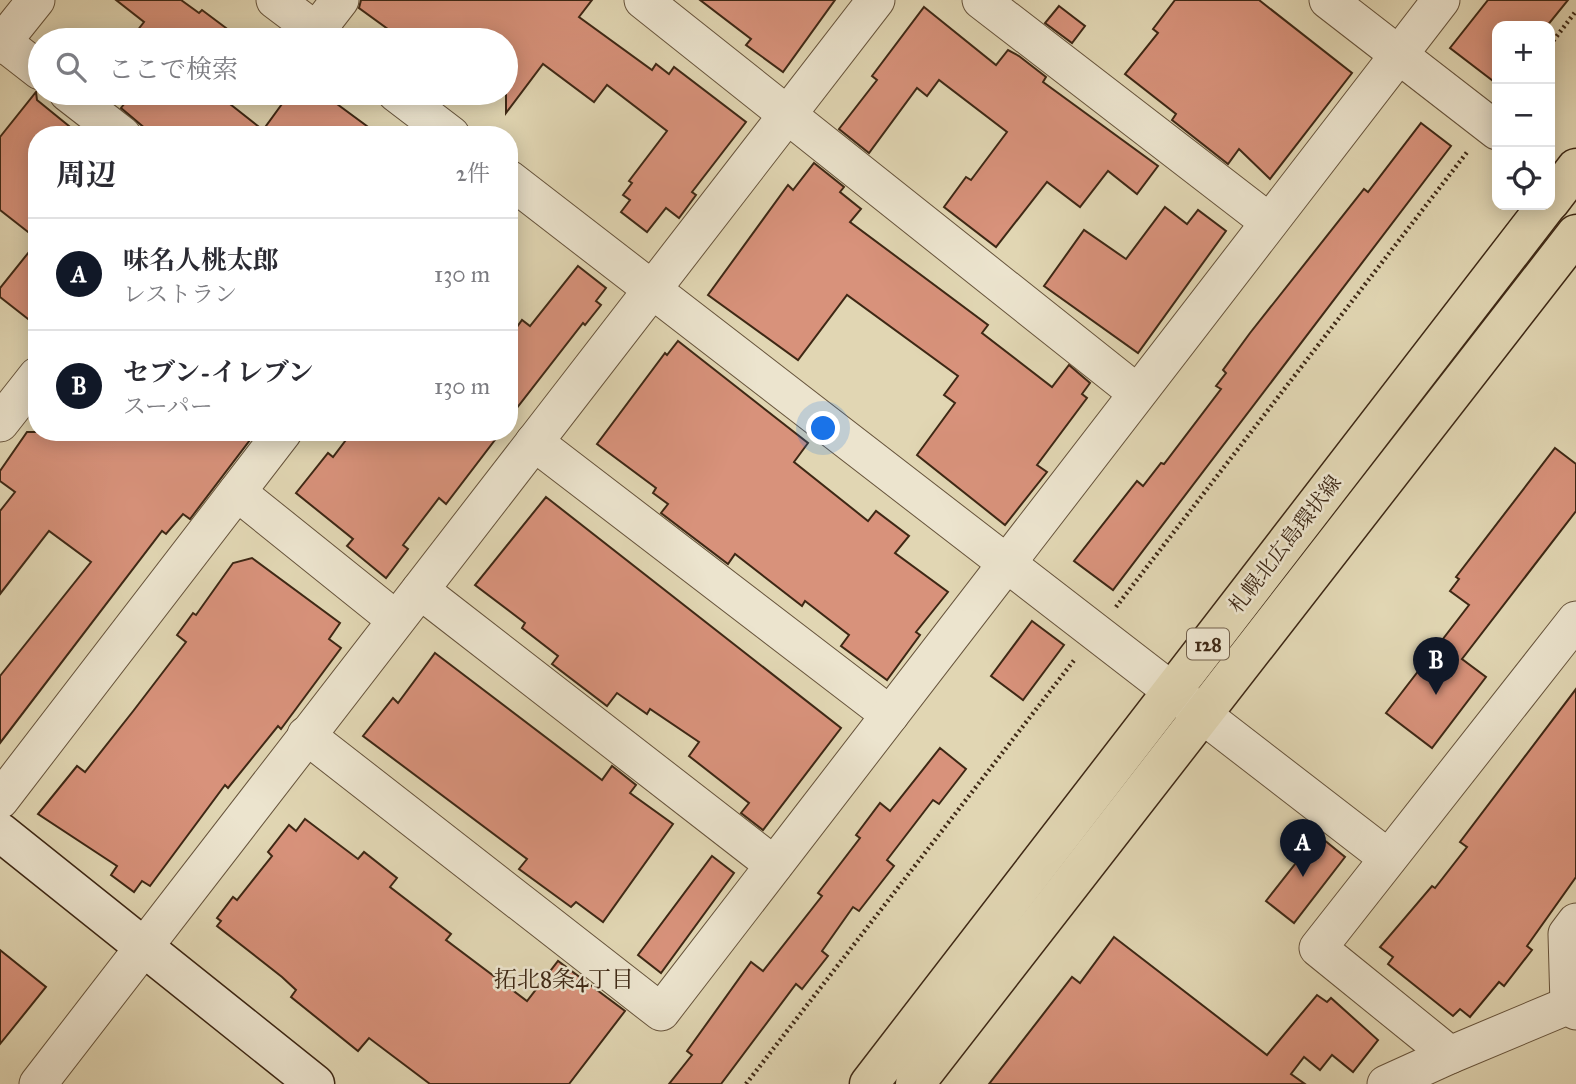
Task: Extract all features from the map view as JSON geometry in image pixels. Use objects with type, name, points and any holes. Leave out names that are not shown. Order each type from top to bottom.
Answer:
[{"type":"main road","name":"札幌北広島環状線","points":[[869,1084],[1558,186]]},
{"type":"main road","name":"札幌北広島環状線","points":[[915,1084],[1576,233]]},
{"type":"street","points":[[28,63],[1,44],[36,0]]},
{"type":"street","points":[[275,0],[312,28]]},
{"type":"street","points":[[326,28],[340,0]]},
{"type":"street","points":[[643,0],[1137,393]]},
{"type":"street","points":[[38,1084],[876,0]]},
{"type":"street","points":[[981,0],[1269,222]]},
{"type":"street","points":[[1328,0],[1399,55],[1485,138]]},
{"type":"street","points":[[306,736],[661,1012],[1441,0]]},
{"type":"street","points":[[83,105],[110,126]]},
{"type":"street","points":[[412,105],[439,126]]},
{"type":"street","points":[[518,187],[1388,858]]},
{"type":"street","points":[[0,423],[28,387]]},
{"type":"street","points":[[0,800],[276,441]]},
{"type":"street","points":[[534,442],[890,715]]},
{"type":"street","points":[[237,492],[395,620]]},
{"type":"street","points":[[420,590],[774,865]]},
{"type":"street","points":[[1450,1055],[1318,948],[1576,620]]},
{"type":"street","points":[[0,832],[315,1084]]},
{"type":"street","points":[[1386,1084],[1450,1055],[1573,1008],[1567,934],[1576,922]]},
{"type":"path","points":[[1555,38],[1576,10]]},
{"type":"path","points":[[1116,607],[1485,138]]},
{"type":"path","points":[[746,1084],[1076,658]]},
{"type":"building","points":[[116,0],[181,0],[199,13],[202,10],[226,28],[139,28],[144,22]]},
{"type":"building","points":[[361,0],[592,0],[579,17],[652,70],[656,64],[669,74],[674,67],[746,122],[692,192],[696,195],[679,218],[666,208],[647,232],[621,212],[630,200],[623,195],[632,183],[629,181],[667,131],[607,85],[594,102],[543,64],[518,97],[518,28],[386,28],[359,8]]},
{"type":"building","points":[[700,0],[835,0],[783,72],[746,45],[751,39]]},
{"type":"building","points":[[1175,0],[1259,0],[1352,73],[1270,179],[1239,149],[1228,164],[1172,120],[1176,114],[1125,74],[1158,33],[1153,29]]},
{"type":"building","points":[[1488,0],[1568,0],[1551,21],[1492,21],[1492,80],[1450,48]]},
{"type":"building","points":[[1059,6],[1085,26],[1072,43],[1045,23]]},
{"type":"building","points":[[924,7],[996,65],[1008,50],[1019,56],[1046,77],[1043,82],[1158,166],[1137,194],[1108,171],[1080,207],[1047,182],[996,247],[944,207],[966,177],[971,180],[1007,132],[939,80],[927,96],[917,88],[869,153],[839,129],[877,80],[872,76]]},
{"type":"building","points":[[28,102],[28,105],[43,105],[69,126],[28,126],[28,232],[0,210],[0,137]]},
{"type":"building","points":[[123,105],[231,105],[258,126],[142,126],[121,108]]},
{"type":"building","points":[[281,105],[338,105],[367,126],[266,126]]},
{"type":"building","points":[[1421,123],[1451,146],[1113,590],[1074,561],[1137,481],[1143,486],[1161,463],[1164,464],[1221,389],[1216,386],[1226,373],[1223,370],[1250,333],[1364,189],[1368,192]]},
{"type":"building","points":[[814,163],[844,187],[840,192],[861,209],[850,222],[988,325],[982,333],[1052,387],[1069,365],[1090,383],[1082,394],[1087,398],[1037,465],[1047,472],[1005,525],[917,455],[955,403],[944,395],[958,376],[847,295],[798,360],[708,295],[788,185],[793,190]]},
{"type":"building","points":[[1165,207],[1187,224],[1198,210],[1226,231],[1138,353],[1044,286],[1084,230],[1126,259]]},
{"type":"building","points":[[28,253],[28,319],[0,297],[0,288]]},
{"type":"building","points":[[578,266],[606,288],[596,301],[601,305],[585,325],[583,323],[518,406],[518,326],[522,320],[530,326]]},
{"type":"building","points":[[678,341],[808,443],[794,462],[868,521],[876,511],[909,536],[895,553],[948,592],[916,632],[920,635],[887,680],[841,646],[849,635],[805,601],[802,606],[735,554],[728,564],[661,513],[668,504],[653,493],[656,488],[597,444],[665,353],[667,355]]},
{"type":"building","points":[[27,432],[28,441],[249,441],[190,519],[183,514],[166,534],[162,531],[0,743],[0,676],[91,562],[49,531],[0,594],[0,511],[15,492],[0,481],[0,471]]},
{"type":"building","points":[[345,441],[494,441],[446,504],[439,498],[403,545],[408,549],[386,578],[347,546],[353,539],[296,493],[328,453],[333,457]]},
{"type":"building","points":[[1555,448],[1576,464],[1576,511],[1462,659],[1486,677],[1432,748],[1386,713],[1469,605],[1450,591],[1459,579],[1456,577]]},
{"type":"building","points":[[546,497],[841,728],[763,830],[741,813],[749,803],[689,756],[699,742],[650,709],[647,714],[617,693],[607,706],[552,664],[558,656],[522,628],[525,623],[475,585]]},
{"type":"building","points":[[252,558],[340,623],[329,639],[341,648],[281,729],[278,726],[228,788],[225,785],[150,886],[142,881],[134,892],[111,875],[117,866],[38,814],[77,766],[85,772],[134,710],[186,642],[177,635],[193,613],[196,615],[233,563]]},
{"type":"building","points":[[1032,621],[1064,645],[1023,700],[991,676]]},
{"type":"building","points":[[435,653],[602,780],[612,766],[636,785],[630,793],[673,824],[603,922],[576,902],[571,907],[519,869],[527,859],[363,736],[393,698],[398,703]]},
{"type":"building","points":[[1576,689],[1576,877],[1527,946],[1532,950],[1504,986],[1499,982],[1470,1017],[1460,1009],[1453,1016],[1388,964],[1393,957],[1380,947],[1432,886],[1435,888],[1467,847],[1460,842]]},
{"type":"building","points":[[940,748],[966,769],[939,804],[933,800],[887,860],[894,866],[859,911],[853,907],[822,951],[828,956],[802,989],[796,984],[721,1084],[669,1084],[692,1055],[687,1051],[751,962],[763,971],[822,896],[818,893],[860,838],[856,835],[880,803],[890,811]]},
{"type":"building","points":[[305,819],[358,859],[364,852],[397,878],[390,887],[451,934],[446,940],[527,1001],[558,961],[625,1011],[569,1084],[430,1084],[369,1038],[358,1051],[291,997],[296,990],[282,977],[217,926],[221,921],[217,918],[233,897],[237,900],[272,856],[268,852],[289,825],[296,831]]},
{"type":"building","points":[[1318,835],[1345,857],[1294,923],[1266,901]]},
{"type":"building","points":[[712,856],[734,873],[661,973],[638,955]]},
{"type":"building","points":[[1114,937],[1267,1055],[1317,995],[1327,1002],[1331,998],[1378,1040],[1353,1072],[1332,1055],[1320,1070],[1304,1057],[1291,1074],[1305,1084],[989,1084],[1072,977],[1080,983]]},
{"type":"building","points":[[0,950],[46,987],[0,1044]]},
{"type":"place","name":"セブン-イレブン","points":[[1436,695]]},
{"type":"place","name":"味名人桃太郎","points":[[1303,877]]},
{"type":"district","name":"拓北8条4丁目","points":[[564,979]]}]
